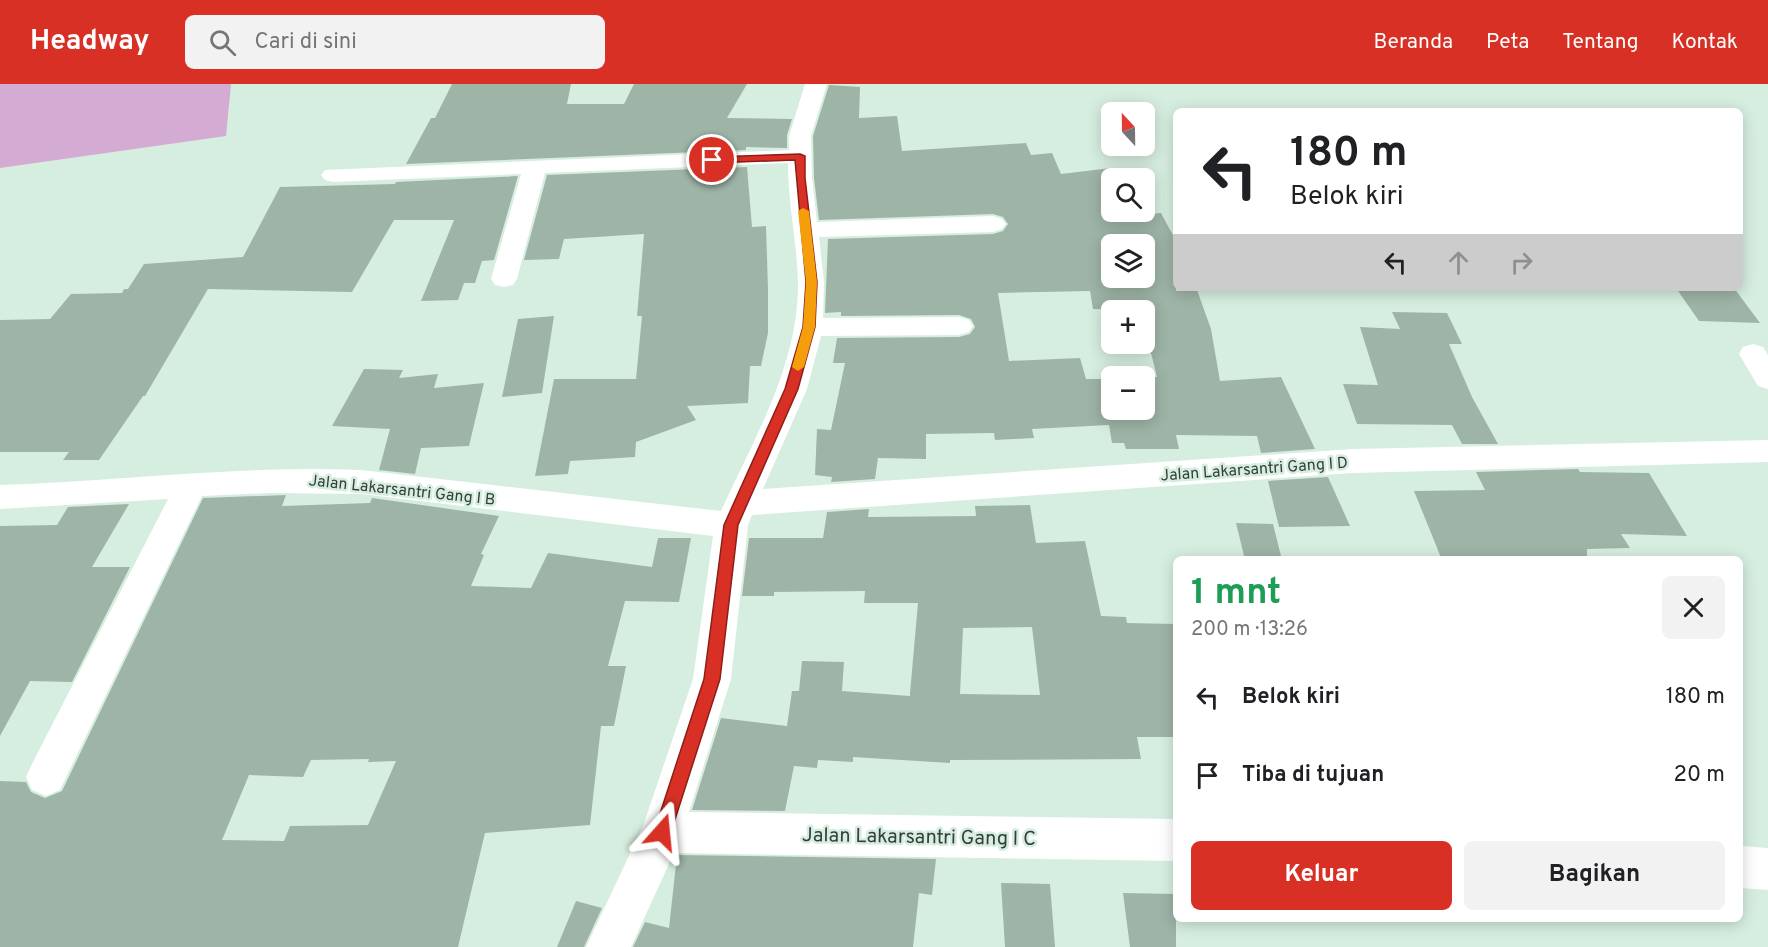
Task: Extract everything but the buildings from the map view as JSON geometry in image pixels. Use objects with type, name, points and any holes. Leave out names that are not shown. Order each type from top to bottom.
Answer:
[{"type":"street","points":[[608,947],[662,832],[712,679],[736,514],[792,389],[809,327],[811,282],[800,136],[816,84]]},
{"type":"street","points":[[333,175],[800,156]]},
{"type":"street","points":[[504,279],[535,168]]},
{"type":"street","points":[[806,230],[993,224]]},
{"type":"street","points":[[809,327],[959,326]]},
{"type":"street","points":[[1752,354],[1768,379]]},
{"type":"street","name":"Jalan Lakarsantri Gang I D","points":[[736,514],[1353,461],[1768,451]]},
{"type":"street","name":"Jalan Lakarsantri Gang I B","points":[[0,497],[47,496],[310,478],[736,514]]},
{"type":"street","points":[[46,777],[191,485]]},
{"type":"street","name":"Jalan Lakarsantri Gang I C","points":[[662,832],[1173,840]]},
{"type":"street","points":[[1743,867],[1768,869]]},
{"type":"shaded area","points":[[0,84],[231,84],[226,136],[0,168]]},
{"type":"slow traffic","points":[[798,367],[809,327],[811,282],[803,211]]},
{"type":"route","points":[[662,832],[712,679],[731,525],[792,389],[809,327],[811,282],[800,178],[800,156],[712,160]]}]
